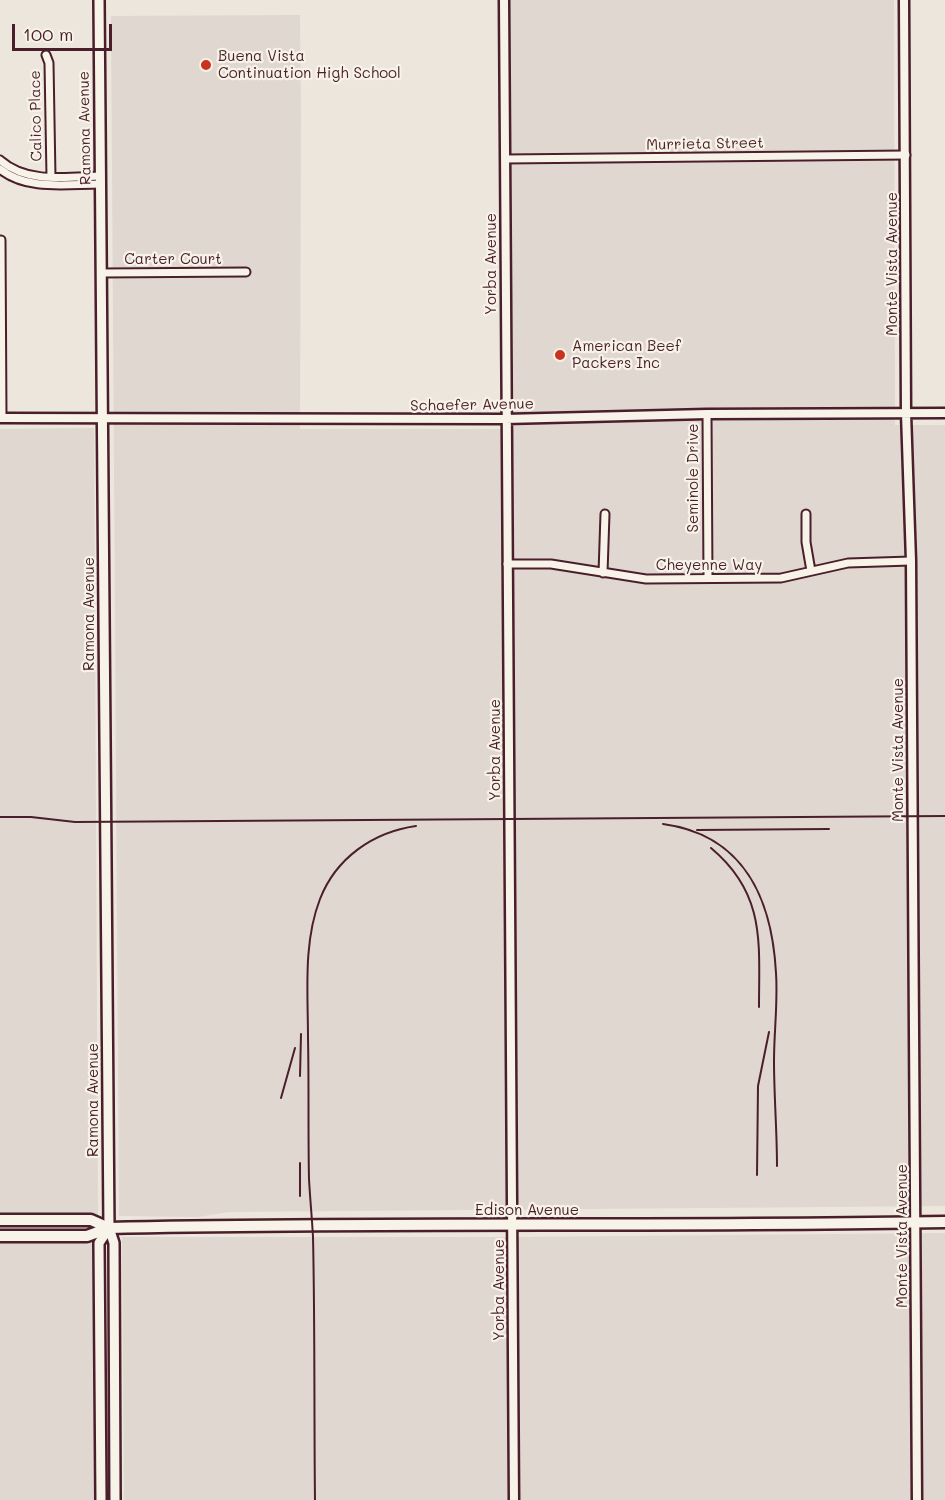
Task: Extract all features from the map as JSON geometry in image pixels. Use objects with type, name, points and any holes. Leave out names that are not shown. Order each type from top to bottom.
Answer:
[{"type":"main road","name":"Ramona Avenue","points":[[99,0],[109,1228],[114,1243],[115,1500]]},
{"type":"main road","name":"Edison Avenue","points":[[0,1220],[91,1220],[109,1228]]},
{"type":"main road","name":"Edison Avenue","points":[[0,1236],[87,1236],[109,1228],[312,1224],[945,1222]]},
{"type":"main road","name":"Ramona Avenue","points":[[101,1500],[99,1243],[109,1228]]},
{"type":"street","name":"Yorba Avenue","points":[[504,0],[514,1500]]},
{"type":"street","name":"Monte Vista Avenue","points":[[904,0],[906,413],[911,561],[917,1500]]},
{"type":"street","name":"Calico Place","points":[[46,55],[49,63],[51,177]]},
{"type":"street","name":"Murrieta Street","points":[[505,159],[906,155]]},
{"type":"street","points":[[0,160],[20,173],[100,180]]},
{"type":"street","points":[[0,169],[14,178],[27,182],[47,184],[100,180]]},
{"type":"street","points":[[1,240],[1,418]]},
{"type":"street","name":"Carter Court","points":[[101,273],[246,272]]},
{"type":"street","name":"Schaefer Avenue","points":[[1,418],[505,418],[945,413]]},
{"type":"street","name":"Seminole Drive","points":[[706,414],[708,578]]},
{"type":"street","points":[[603,573],[605,514]]},
{"type":"street","points":[[806,514],[806,542],[811,571]]},
{"type":"street","name":"Cheyenne Way","points":[[507,564],[551,564],[646,579],[781,578],[848,563],[911,561]]},
{"type":"shaded area","points":[[507,0],[894,0],[895,425],[945,425],[945,1206],[229,1212],[198,1217],[119,1216],[111,16],[300,15],[300,429],[514,429]]},
{"type":"shaded area","points":[[94,428],[98,1216],[0,1216],[0,429]]},
{"type":"shaded area","points":[[945,1233],[945,1500],[124,1500],[122,1237],[520,1237]]},
{"type":"shaded area","points":[[0,1242],[93,1242],[95,1500],[0,1500]]},
{"type":"railway","points":[[0,817],[31,817],[75,822],[945,816]]},
{"type":"railway","points":[[663,824],[691,831],[714,842],[733,856],[748,875],[760,896],[773,946],[776,984],[774,1061],[777,1166]]},
{"type":"railway","points":[[315,1500],[314,1270],[309,1179],[307,985],[311,933],[320,899],[327,884],[346,859],[358,849],[385,834],[416,826]]},
{"type":"railway","points":[[697,830],[829,829]]},
{"type":"railway","points":[[711,848],[729,865],[742,883],[756,921],[759,1007]]},
{"type":"railway","points":[[757,1175],[758,1086],[769,1032]]},
{"type":"railway","points":[[300,1076],[301,1034]]},
{"type":"railway","points":[[281,1098],[295,1048]]},
{"type":"railway","points":[[300,1163],[300,1196]]},
{"type":"place","name":"Buena Vista Continuation High School","points":[[206,65]]},
{"type":"place","name":"American Beef Packers Inc","points":[[560,355]]}]
